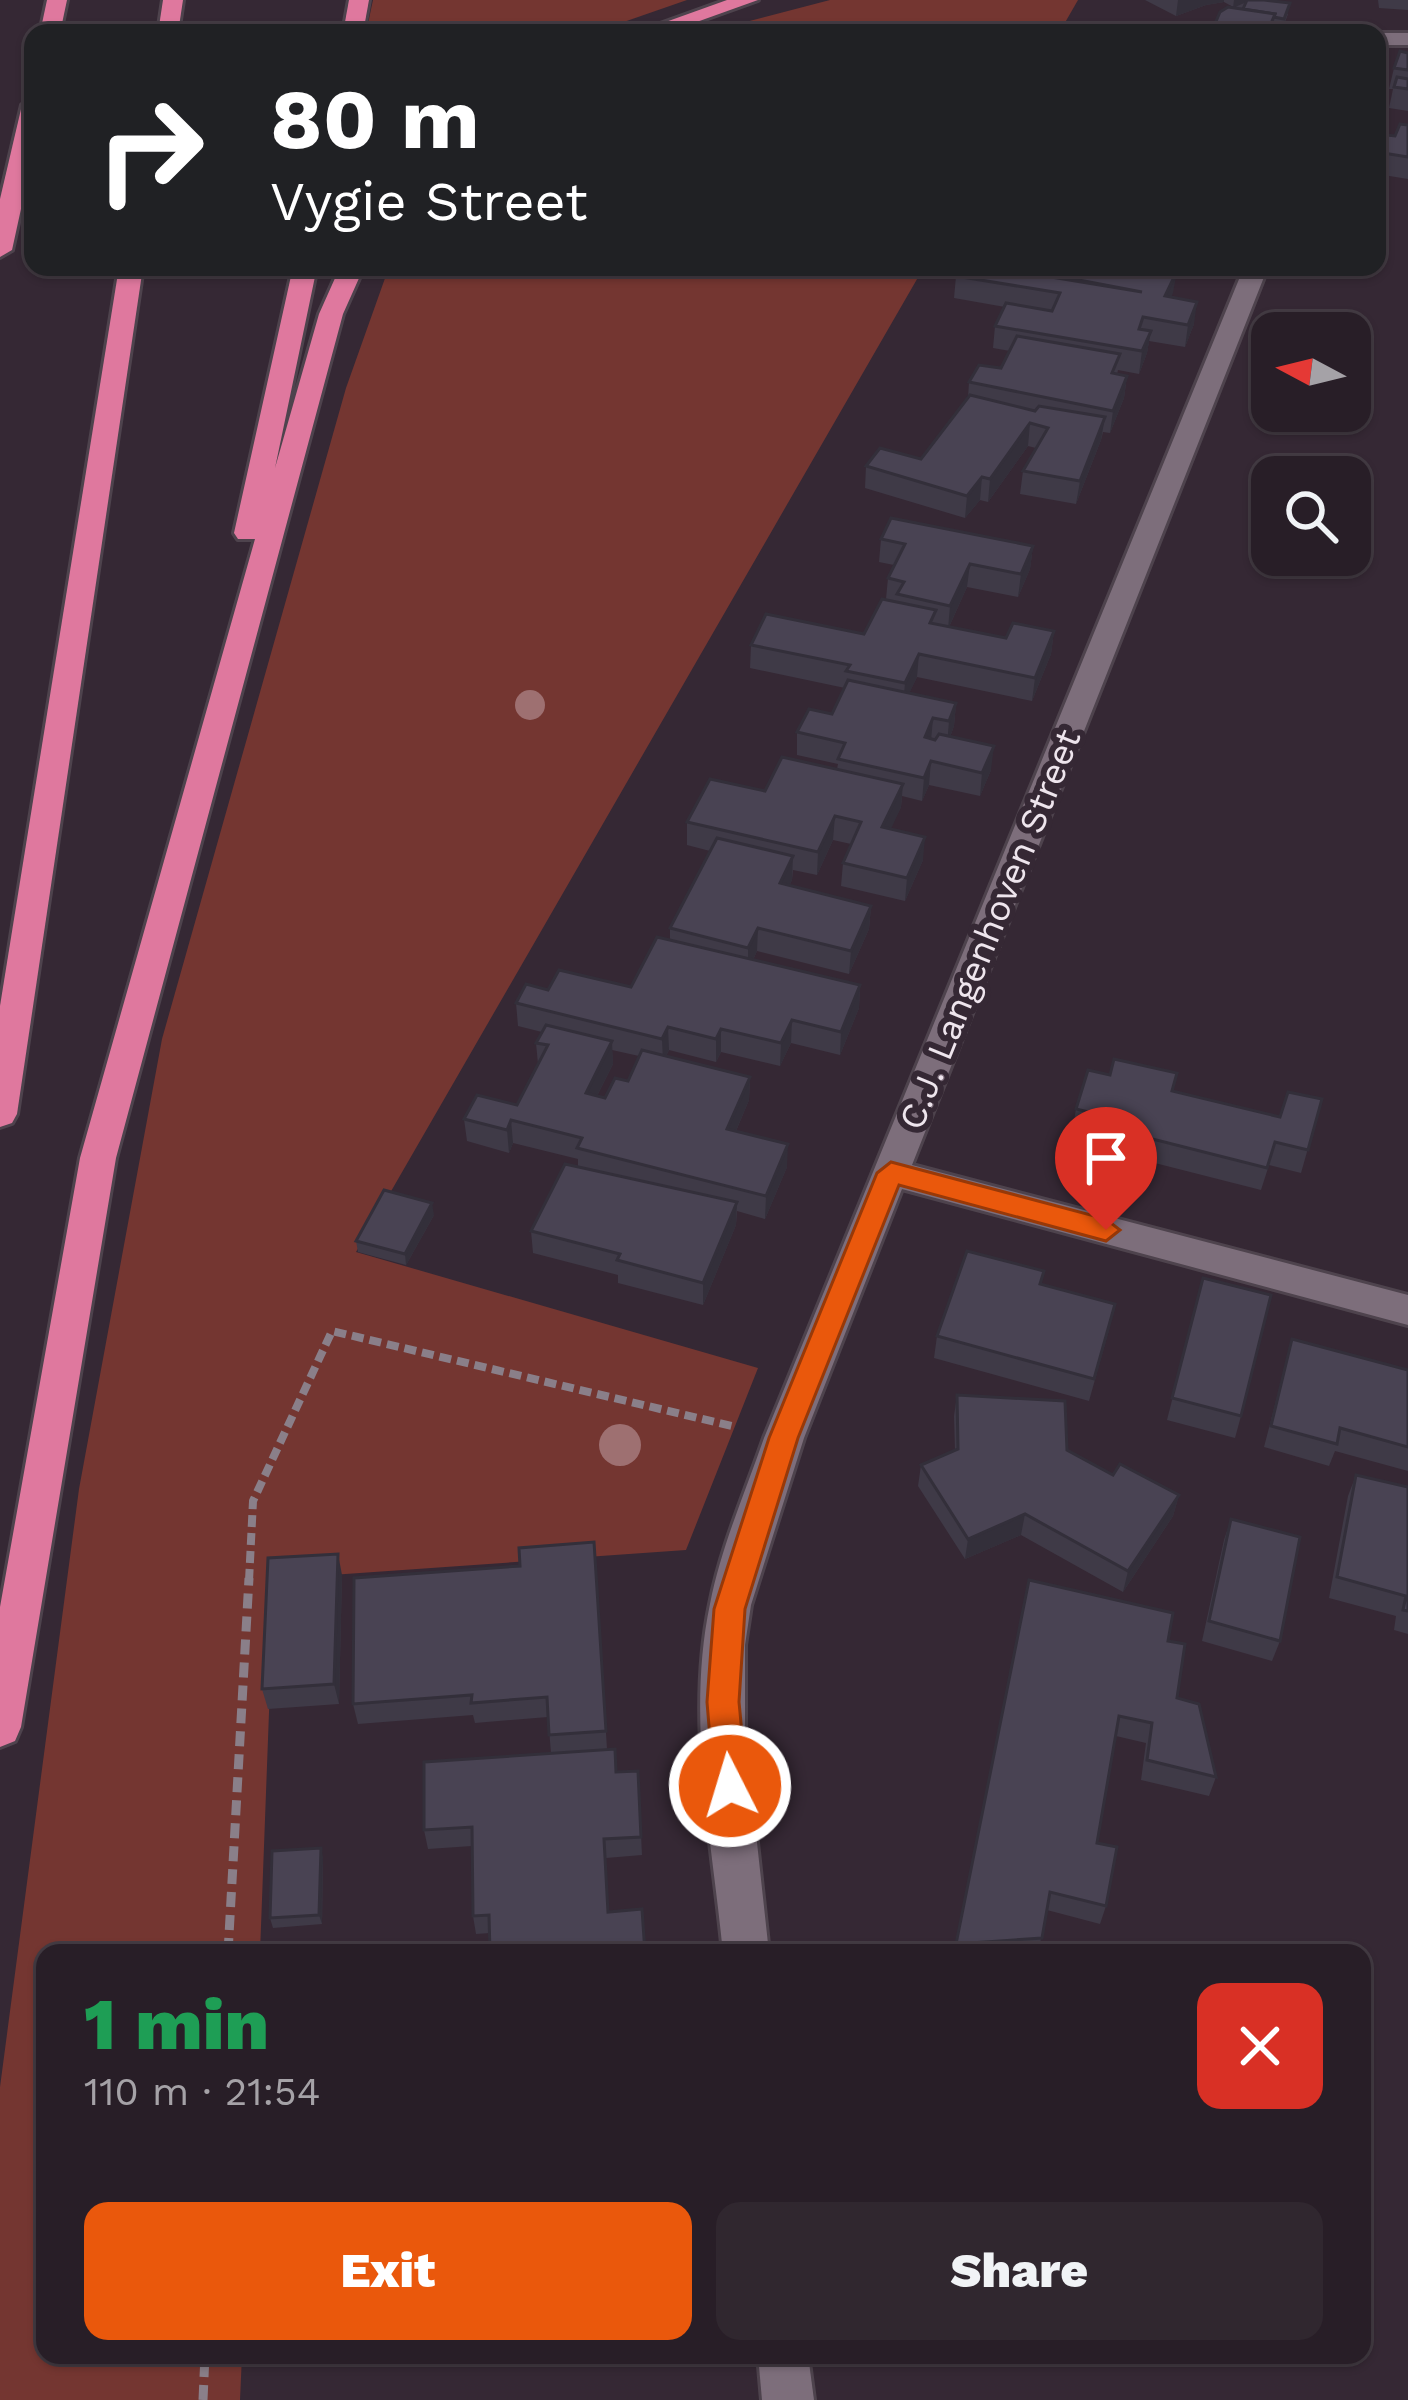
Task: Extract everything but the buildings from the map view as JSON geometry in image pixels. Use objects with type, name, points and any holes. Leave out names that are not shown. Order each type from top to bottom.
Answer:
[{"type":"highway","points":[[673,24],[748,0]]},
{"type":"highway","points":[[0,250],[24,145]]},
{"type":"highway","points":[[0,1114],[130,276]]},
{"type":"highway","points":[[178,859],[302,276]]},
{"type":"highway","points":[[0,1727],[98,1158],[332,314],[348,276]]},
{"type":"street","name":"C.J. Langenhoven Street","points":[[745,1944],[723,1702],[729,1609],[784,1438],[1252,276]]},
{"type":"street","points":[[891,1173],[1408,1310]]},
{"type":"street","points":[[784,2364],[788,2400]]},
{"type":"path","points":[[228,1944],[253,1501],[332,1331],[784,1438]]},
{"type":"path","points":[[203,2400],[205,2364]]},
{"type":"shaded area","points":[[373,0],[687,0],[618,24],[368,24]]},
{"type":"shaded area","points":[[830,0],[1078,0],[1064,24],[738,24]]},
{"type":"shaded area","points":[[386,276],[919,276],[356,1252],[758,1368],[686,1550],[274,1579],[260,1944],[36,1944],[36,2364],[242,2364],[240,2400],[0,2400],[0,2087],[79,1489],[162,1039],[346,388]]},
{"type":"route","points":[[730,1786],[723,1702],[729,1609],[784,1438],[891,1173],[1106,1230]]}]
